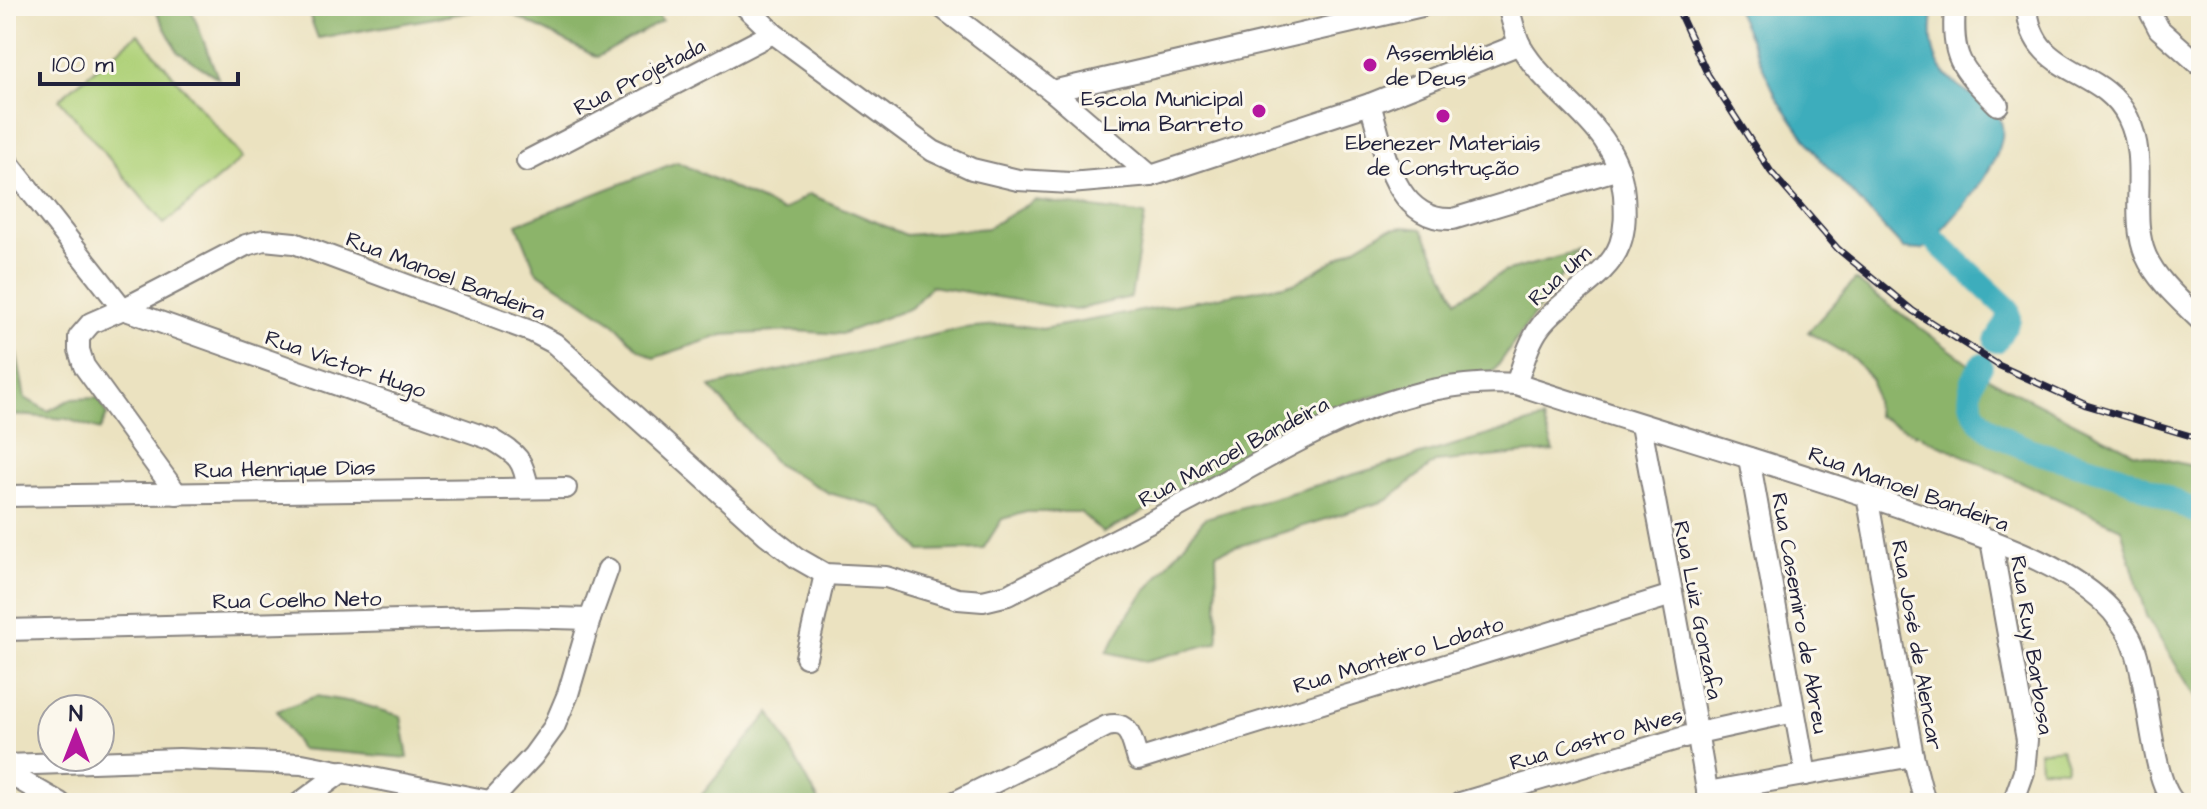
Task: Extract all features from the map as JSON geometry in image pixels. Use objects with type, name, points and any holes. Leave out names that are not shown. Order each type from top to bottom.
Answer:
[{"type":"street","points":[[745,6],[773,33],[933,151],[972,169],[1018,180],[1070,183],[1151,176],[1370,104],[1520,44],[1508,6]]},
{"type":"street","points":[[940,6],[1052,91],[1151,176]]},
{"type":"street","points":[[1052,91],[1422,6]]},
{"type":"street","points":[[1955,6],[1953,34],[1957,58],[1968,76],[1998,105]]},
{"type":"street","points":[[2027,6],[2028,26],[2038,45],[2054,60],[2111,94],[2128,115],[2138,144],[2141,231],[2145,255],[2158,275],[2201,321]]},
{"type":"street","points":[[2147,6],[2159,29],[2201,66]]},
{"type":"street","name":"Rua Projetada","points":[[527,161],[773,33]]},
{"type":"street","name":"Rua Um","points":[[1516,384],[1538,328],[1608,264],[1619,246],[1625,220],[1619,169],[1594,126],[1533,63],[1520,44]]},
{"type":"street","points":[[1370,104],[1392,173],[1407,200],[1423,214],[1436,220],[1453,219],[1619,169]]},
{"type":"street","points":[[6,160],[123,309]]},
{"type":"street","name":"Rua Manoel Bandeira","points":[[177,494],[84,366],[79,337],[91,323],[246,245],[264,240],[294,243],[533,332],[554,343],[767,535],[797,558],[825,574],[886,577],[958,599],[983,601],[1008,595],[1187,503],[1327,425],[1409,395],[1451,386],[1492,382],[1516,384],[1867,495],[1991,540],[2080,582],[2112,611],[2132,641],[2163,787],[2175,803]]},
{"type":"street","name":"Rua Victor Hugo","points":[[123,309],[493,440],[515,453],[524,466],[528,488]]},
{"type":"street","name":"Rua Luiz Gonzafa","points":[[1641,425],[1683,641],[1708,797]]},
{"type":"street","name":"Rua Casemiro de Abreu","points":[[1749,458],[1806,775]]},
{"type":"street","name":"Rua Henrique Dias","points":[[6,496],[566,488]]},
{"type":"street","name":"Rua José de Alencar","points":[[1867,495],[1913,756],[1925,803]]},
{"type":"street","name":"Rua Ruy Barbosa","points":[[1991,540],[2027,740],[2024,772],[2013,803]]},
{"type":"street","points":[[6,765],[179,759],[302,764],[489,802],[533,756],[554,727],[568,694],[608,569]]},
{"type":"street","points":[[806,657],[825,574]]},
{"type":"street","name":"Rua Monteiro Lobato","points":[[953,803],[1116,724],[1129,731],[1138,760],[1672,595]]},
{"type":"street","name":"Rua Coelho Neto","points":[[6,630],[517,617],[590,619]]},
{"type":"street","name":"Rua Castro Alves","points":[[1460,803],[1698,733],[1794,712]]},
{"type":"street","points":[[1708,797],[1913,756]]},
{"type":"street","points":[[300,803],[343,771]]},
{"type":"street","points":[[6,772],[60,803]]},
{"type":"green space","points":[[153,6],[190,6],[218,78],[178,52]]},
{"type":"green space","points":[[306,6],[652,6],[662,21],[597,57],[498,7],[318,38]]},
{"type":"green space","points":[[138,34],[243,158],[164,224],[59,99]]},
{"type":"green space","points":[[677,162],[783,211],[809,194],[906,235],[987,228],[1035,200],[1145,215],[1131,297],[1075,310],[931,286],[911,308],[841,334],[795,331],[723,335],[654,358],[637,348],[614,323],[536,271],[517,224]]},
{"type":"green space","points":[[1404,227],[1422,229],[1457,300],[1504,272],[1578,252],[1494,371],[1426,383],[1349,403],[1103,533],[1080,512],[1026,512],[1002,519],[983,549],[921,551],[882,508],[829,493],[776,464],[710,387],[963,328],[1010,324],[1042,329],[1295,283],[1385,230]]},
{"type":"green space","points":[[1855,280],[1990,379],[2133,452],[2201,468],[2200,704],[2146,616],[2121,528],[1877,416],[1872,380],[1854,359],[1808,332]]},
{"type":"green space","points":[[6,311],[9,312],[25,398],[48,411],[71,399],[99,398],[107,415],[100,430],[67,419],[6,414]]},
{"type":"green space","points":[[1543,419],[1554,451],[1435,462],[1388,500],[1216,553],[1218,642],[1146,661],[1107,652],[1131,610],[1205,518]]},
{"type":"green space","points":[[316,696],[358,703],[401,716],[408,758],[300,749],[277,711]]},
{"type":"green space","points":[[770,712],[820,803],[695,803]]},
{"type":"green space","points":[[2061,748],[2067,762],[2065,769],[2040,768],[2039,751]]},
{"type":"water","points":[[1735,6],[1934,6],[1932,44],[1939,65],[1954,83],[1993,110],[1999,118],[2002,132],[1999,150],[1977,188],[1922,250],[1904,249],[1820,159],[1777,98]]},
{"type":"waterway","points":[[1911,218],[2008,309],[2009,319],[1996,341]]},
{"type":"waterway","points":[[1981,365],[1970,391],[1975,412],[1990,429],[2014,443],[2117,475],[2201,514]]},
{"type":"railway","points":[[1676,6],[1708,75],[1771,172],[1838,249],[1913,311],[1998,365],[2086,405],[2201,439]]},
{"type":"place","name":"Assembléia de Deus","points":[[1370,65]]},
{"type":"place","name":"Escola Municipal Lima Barreto","points":[[1259,111]]},
{"type":"place","name":"Ebenezer Materiais de Construção","points":[[1443,116]]}]
